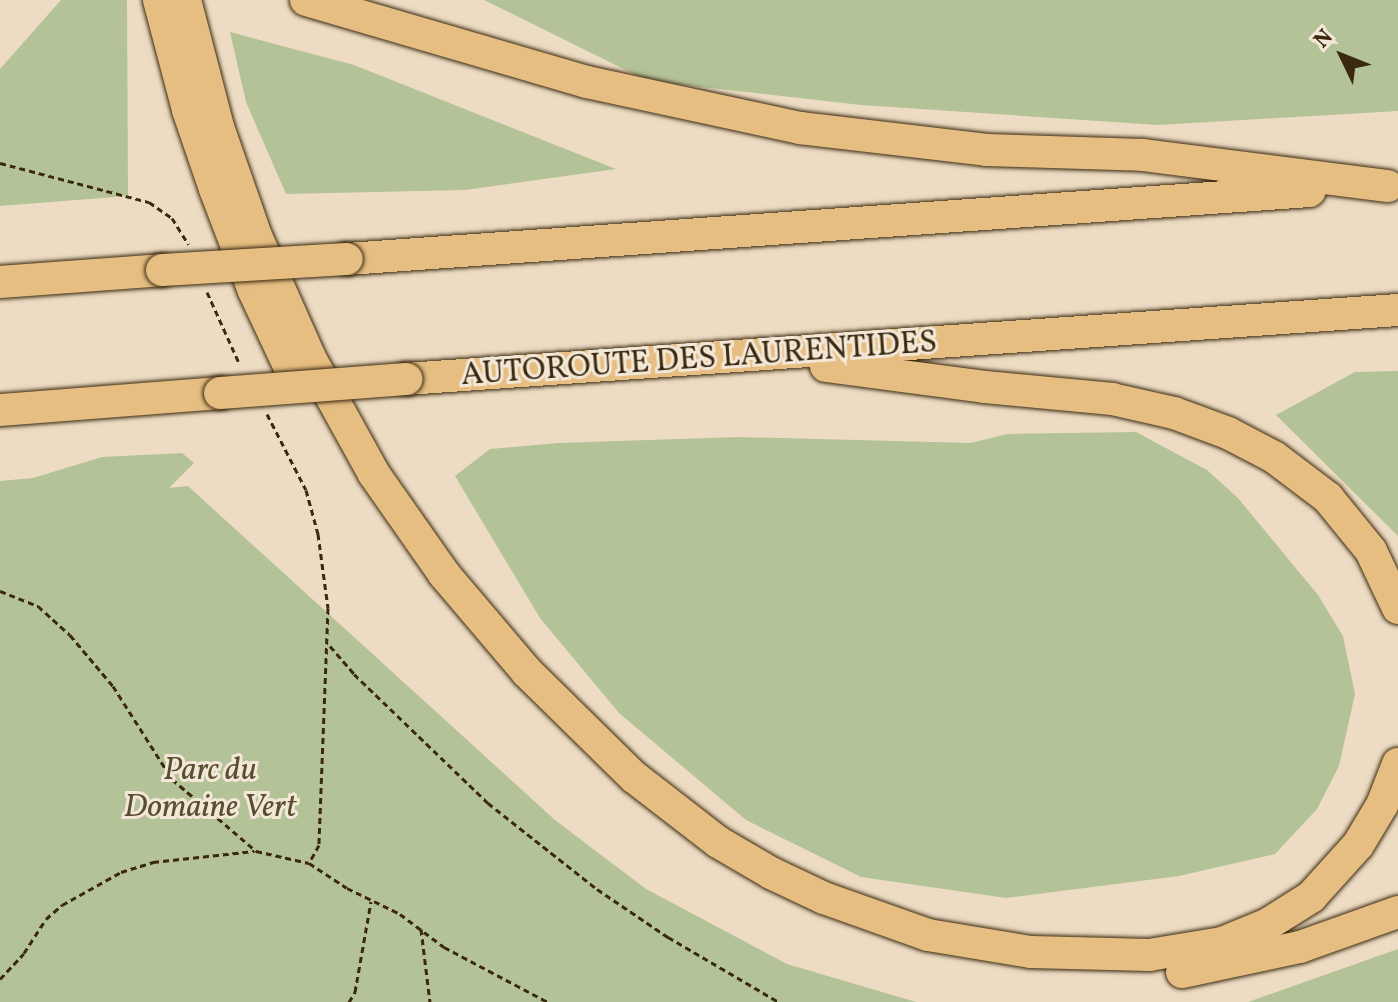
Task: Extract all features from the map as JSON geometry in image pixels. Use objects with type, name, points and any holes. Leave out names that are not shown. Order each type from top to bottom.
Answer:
[{"type":"highway","points":[[159,0],[196,135],[245,270],[282,352],[351,476],[419,574],[503,677],[597,770],[664,828],[759,890],[839,928],[928,955],[1043,975],[1143,976],[1229,965],[1323,941],[1398,912]]},
{"type":"highway","points":[[185,0],[218,127],[256,236],[302,342],[367,463],[428,553],[519,664],[634,777],[718,842],[771,873],[824,898],[928,935],[1031,952],[1119,956],[1164,954],[1211,946],[1246,934],[1311,897],[1358,845],[1382,805],[1398,764]]},
{"type":"highway","points":[[306,0],[587,82],[800,128],[987,150],[1142,155],[1393,185]]},
{"type":"highway","points":[[0,282],[1393,185]]},
{"type":"highway","name":"AUTOROUTE DES LAURENTIDES","points":[[0,410],[232,382],[406,379],[758,358],[1398,310]]},
{"type":"highway","points":[[758,358],[985,387],[1083,394],[1146,405],[1203,423],[1274,457],[1328,498],[1371,551],[1398,608]]},
{"type":"path","points":[[0,163],[149,202],[172,218],[192,253]]},
{"type":"path","points":[[207,291],[232,382]]},
{"type":"path","points":[[266,412],[295,464],[309,498],[325,577],[329,644],[319,845],[309,863]]},
{"type":"path","points":[[0,591],[38,606],[70,635],[113,686],[172,779],[256,851]]},
{"type":"path","points":[[329,644],[354,674],[488,803],[597,889],[668,937],[779,1002]]},
{"type":"path","points":[[0,979],[24,953],[46,919],[62,905],[121,872],[153,862],[256,851],[309,863],[400,914],[444,947],[548,1002]]},
{"type":"path","points":[[349,1002],[355,992],[371,900]]},
{"type":"path","points":[[421,929],[430,1002]]},
{"type":"green space","points":[[61,0],[127,0],[128,196],[0,206],[0,69]]},
{"type":"green space","points":[[484,0],[1398,0],[1398,111],[1158,125],[861,105],[648,81]]},
{"type":"green space","points":[[230,32],[354,65],[616,169],[465,190],[286,194],[246,102]]},
{"type":"green space","points":[[1398,371],[1398,536],[1276,415],[1355,372]]},
{"type":"green space","points":[[1136,432],[1207,470],[1238,498],[1318,595],[1343,636],[1355,694],[1339,766],[1317,809],[1275,854],[1179,876],[1006,898],[861,877],[746,820],[619,713],[540,618],[455,476],[490,449],[558,443],[739,437],[971,443],[1007,434]]},
{"type":"green space","name":"Parc du Domaine Vert","points":[[182,453],[194,463],[169,488],[188,486],[555,820],[646,889],[787,964],[916,1002],[0,1002],[0,481],[33,478],[102,457]]},
{"type":"green space","points":[[1398,949],[1398,1002],[1248,1002]]}]
